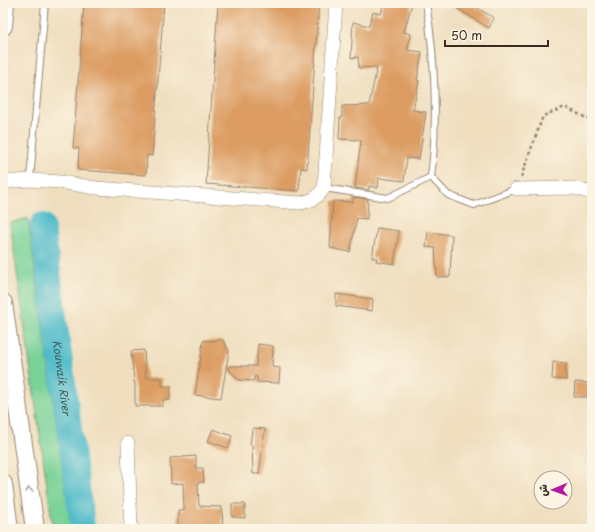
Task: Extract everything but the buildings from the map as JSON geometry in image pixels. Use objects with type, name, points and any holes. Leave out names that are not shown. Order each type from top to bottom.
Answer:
[{"type":"main road","points":[[3,26],[5,3]]},
{"type":"main road","points":[[3,303],[35,529]]},
{"type":"main road","points":[[3,484],[9,529]]},
{"type":"street","points":[[3,182],[30,180],[60,182],[96,188],[300,203],[310,202],[318,198],[324,188],[336,3]]},
{"type":"street","points":[[516,189],[573,188],[592,194]]},
{"type":"street","points":[[128,443],[131,529]]},
{"type":"lane","points":[[30,180],[45,3]]},
{"type":"lane","points":[[426,3],[431,32],[435,144],[431,177]]},
{"type":"lane","points":[[324,188],[388,198],[431,177]]},
{"type":"lane","points":[[431,177],[448,195],[474,205],[516,189]]},
{"type":"path","points":[[516,189],[543,116],[565,107],[592,121]]},
{"type":"green space","points":[[28,218],[71,529],[53,529],[10,223]]},
{"type":"waterway","name":"Kouwaik River","points":[[42,225],[83,529]]}]
